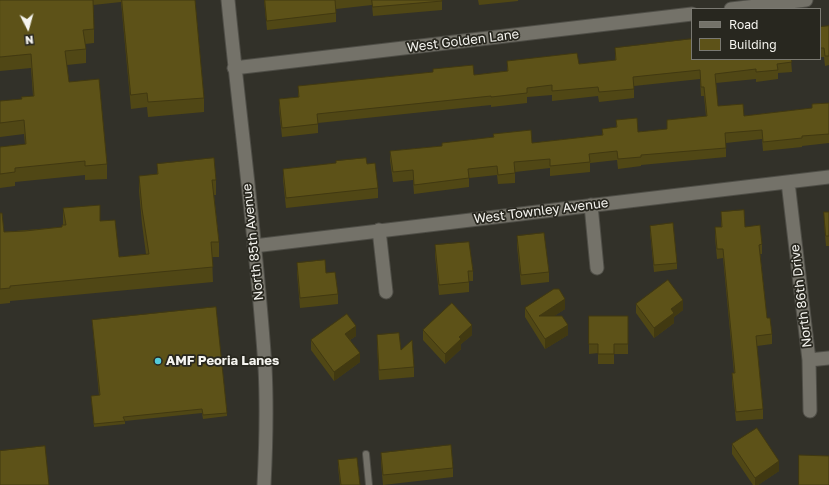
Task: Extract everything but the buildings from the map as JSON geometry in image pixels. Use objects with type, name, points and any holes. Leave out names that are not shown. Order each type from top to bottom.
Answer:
[{"type":"street","name":"North 85th Avenue","points":[[228,0],[254,246],[265,368],[266,430],[264,485]]},
{"type":"street","points":[[739,8],[806,0]]},
{"type":"street","name":"West Golden Lane","points":[[234,68],[691,14]]},
{"type":"street","name":"West Townley Avenue","points":[[254,246],[829,177]]},
{"type":"street","name":"North 86th Drive","points":[[788,182],[809,360],[810,411]]},
{"type":"street","points":[[591,205],[597,268]]},
{"type":"street","points":[[379,230],[386,292]]},
{"type":"street","points":[[809,360],[829,358]]},
{"type":"lane","points":[[366,454],[369,485]]},
{"type":"place","name":"AMF Peoria Lanes","points":[[158,361]]}]
